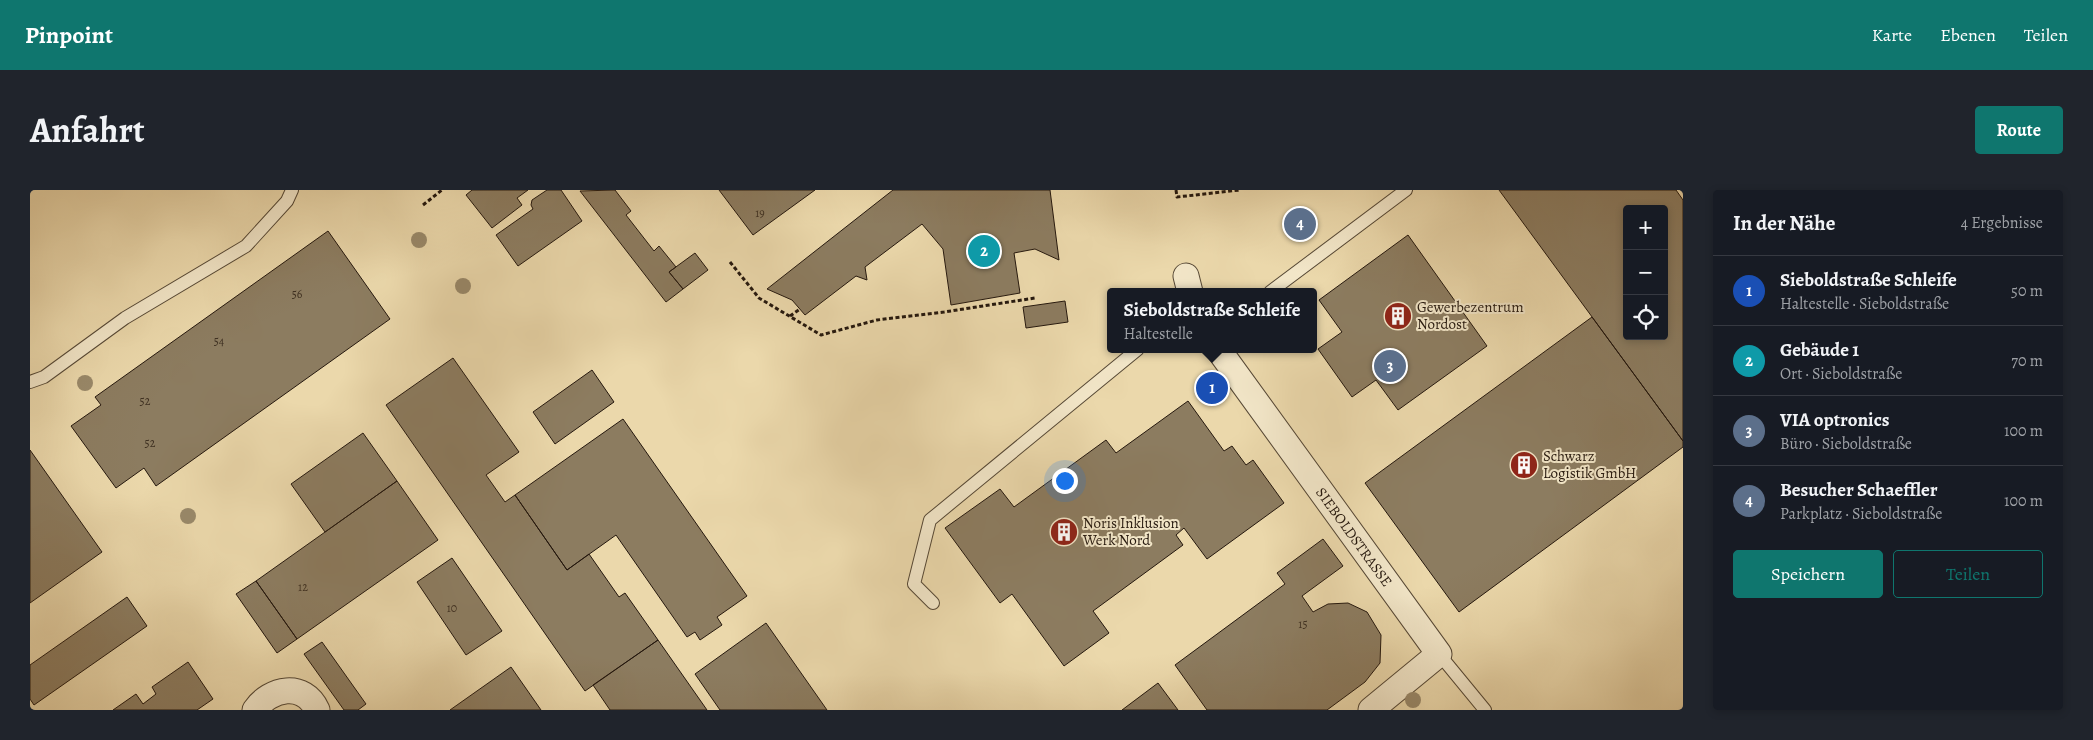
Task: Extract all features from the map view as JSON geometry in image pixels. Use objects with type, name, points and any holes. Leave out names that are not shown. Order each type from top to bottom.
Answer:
[{"type":"street","name":"SIEBOLDSTRASSE","points":[[1221,353],[1439,654]]},
{"type":"street","points":[[1370,710],[1439,654]]},
{"type":"street","points":[[255,710],[267,696],[278,691],[292,691],[308,698],[317,710]]},
{"type":"lane","points":[[30,382],[44,377],[125,318],[246,246],[287,201],[292,190]]},
{"type":"lane","points":[[1275,288],[1406,190]]},
{"type":"lane","points":[[933,603],[914,584],[930,520],[1133,353]]},
{"type":"lane","points":[[1439,654],[1485,710]]},
{"type":"path","points":[[423,204],[442,190]]},
{"type":"path","points":[[1176,190],[1177,197],[1240,190]]},
{"type":"path","points":[[730,262],[759,298],[821,335],[877,320],[1035,298]]},
{"type":"path","points":[[790,316],[800,309]]},
{"type":"building","points":[[472,190],[528,190],[517,198],[522,205],[492,228],[466,195]]},
{"type":"building","points":[[547,190],[561,190],[582,221],[518,266],[496,235],[533,209],[531,205],[532,200]]},
{"type":"building","points":[[615,190],[631,211],[626,215],[654,251],[659,246],[676,267],[669,272],[683,289],[666,302],[580,191]]},
{"type":"building","points":[[719,190],[815,190],[753,235]]},
{"type":"building","points":[[893,190],[1050,190],[1059,260],[1035,249],[1014,253],[1020,293],[951,305],[943,249],[922,224],[865,267],[867,280],[856,276],[805,315],[792,300],[767,289]]},
{"type":"building","points":[[1499,190],[1676,190],[1683,200],[1683,441]]},
{"type":"building","points":[[328,231],[390,319],[156,486],[144,468],[116,488],[71,426],[101,405],[95,397]]},
{"type":"building","name":"Gewerbezentrum Nordost","points":[[1408,235],[1487,346],[1398,410],[1376,380],[1352,397],[1318,349],[1342,332],[1319,300]]},
{"type":"building","points":[[695,253],[708,270],[683,289],[669,272]]},
{"type":"building","points":[[1065,301],[1068,322],[1026,328],[1023,307]]},
{"type":"building","name":"Schwarz Logistik GmbH","points":[[1592,317],[1683,441],[1683,447],[1459,612],[1365,483]]},
{"type":"building","points":[[453,358],[519,452],[486,475],[505,502],[515,495],[567,570],[589,554],[619,597],[625,593],[658,640],[585,691],[386,405]]},
{"type":"building","points":[[592,370],[614,402],[555,444],[533,412]]},
{"type":"building","name":"Noris Inklusion Werk Nord","points":[[1188,401],[1224,451],[1232,446],[1246,465],[1253,460],[1284,503],[1207,559],[1184,528],[1176,535],[1183,545],[1093,611],[1109,633],[1064,666],[1012,594],[1000,603],[945,528],[1000,489],[1014,507],[1106,440],[1116,453]]},
{"type":"building","points":[[623,419],[747,596],[717,617],[722,625],[700,640],[695,632],[687,637],[616,535],[567,570],[515,495]]},
{"type":"building","points":[[363,433],[397,481],[325,532],[291,484]]},
{"type":"building","points":[[30,450],[102,552],[30,603]]},
{"type":"building","points":[[397,481],[438,540],[297,639],[256,581]]},
{"type":"building","points":[[1323,539],[1343,566],[1302,596],[1313,612],[1328,604],[1348,603],[1367,612],[1381,635],[1380,663],[1365,682],[1327,710],[1207,710],[1175,665],[1285,584],[1277,573]]},
{"type":"building","points":[[452,558],[502,631],[466,655],[417,582]]},
{"type":"building","points":[[256,581],[297,639],[277,653],[236,594]]},
{"type":"building","points":[[127,597],[147,626],[34,705],[30,699],[30,665]]},
{"type":"building","points":[[766,623],[827,710],[720,710],[695,674]]},
{"type":"building","points":[[658,640],[707,710],[610,710],[593,685]]},
{"type":"building","points":[[322,642],[366,704],[358,710],[344,710],[304,654]]},
{"type":"building","points":[[188,662],[213,699],[197,710],[113,710],[136,694],[143,704],[156,694],[152,687]]},
{"type":"building","points":[[511,667],[541,710],[450,710]]},
{"type":"building","points":[[1158,683],[1178,710],[1122,710]]},
{"type":"place","name":"Besucher Schaeffler","points":[[1300,224]]},
{"type":"place","name":"Gebäude 1","points":[[984,251]]},
{"type":"place","name":"Gewerbezentrum Nordost","points":[[1398,316]]},
{"type":"place","name":"VIA optronics","points":[[1390,366]]},
{"type":"place","name":"Sieboldstraße Schleife","points":[[1212,388]]},
{"type":"place","name":"Schwarz Logistik GmbH","points":[[1524,465]]},
{"type":"place","name":"Noris Inklusion Werk Nord","points":[[1064,532]]}]
